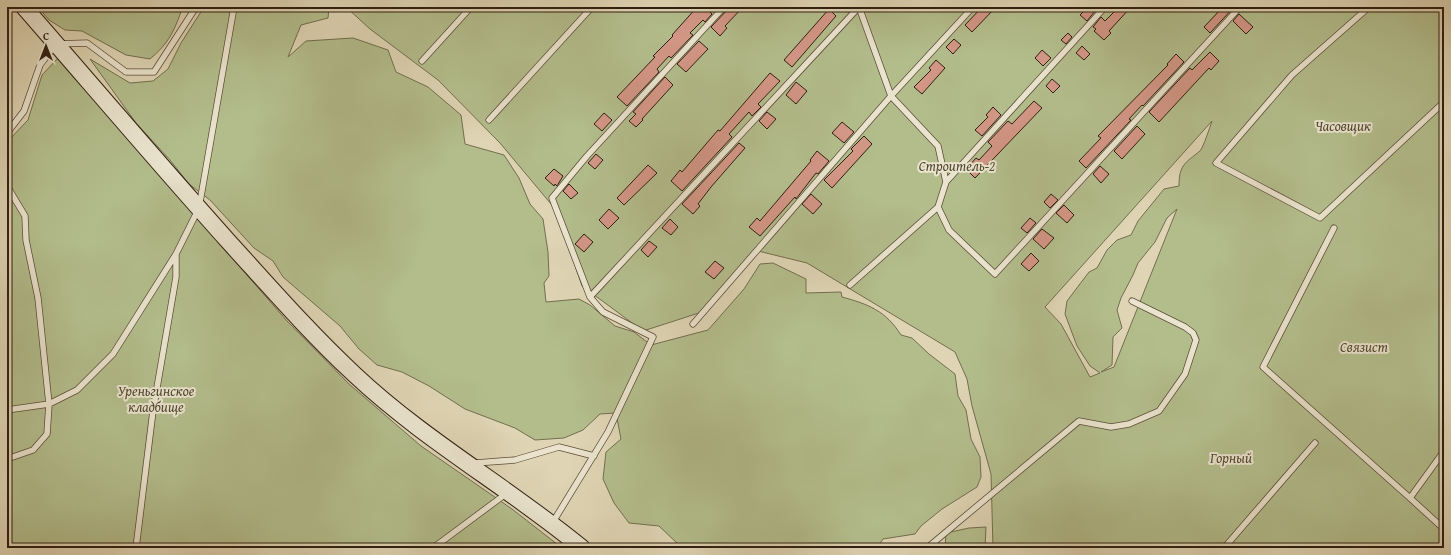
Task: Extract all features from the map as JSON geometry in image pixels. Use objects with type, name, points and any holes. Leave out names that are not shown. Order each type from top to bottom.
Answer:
[{"type":"main road","points":[[24,7],[298,319],[355,375],[404,418],[508,491],[582,548]]},
{"type":"lane","points":[[7,133],[24,111],[40,65],[56,44],[87,43],[126,72],[154,72],[196,7]]},
{"type":"lane","points":[[7,410],[49,404],[77,390],[113,354],[176,254],[199,208],[234,7]]},
{"type":"lane","points":[[422,61],[471,7]]},
{"type":"lane","points":[[489,120],[592,7]]},
{"type":"lane","points":[[552,524],[608,432],[653,337],[603,312],[590,297],[552,198],[592,151],[724,7]]},
{"type":"lane","points":[[590,297],[859,7],[891,96],[938,146],[946,182]]},
{"type":"lane","points":[[693,324],[891,96],[974,7]]},
{"type":"lane","points":[[850,284],[938,208],[946,182],[1105,7]]},
{"type":"lane","points":[[938,208],[950,230],[995,274],[1240,7]]},
{"type":"lane","points":[[1369,7],[1292,75],[1216,163],[1320,218],[1444,102]]},
{"type":"lane","points":[[7,186],[25,216],[26,240],[38,298],[49,404],[47,434],[33,450],[7,459]]},
{"type":"lane","points":[[1334,228],[1263,367],[1444,529]]},
{"type":"lane","points":[[136,548],[153,411],[176,278],[176,254]]},
{"type":"lane","points":[[927,548],[1079,421],[1111,428],[1129,424],[1159,411],[1185,374],[1196,340],[1193,333],[1185,327],[1132,301]]},
{"type":"lane","points":[[1224,548],[1315,443]]},
{"type":"lane","points":[[470,464],[515,460],[559,447],[594,456]]},
{"type":"lane","points":[[1410,498],[1444,451]]},
{"type":"lane","points":[[433,548],[508,491]]},
{"type":"green space","points":[[38,7],[182,7],[182,9],[170,37],[150,59],[126,55],[82,31],[65,30],[49,20]]},
{"type":"green space","points":[[204,7],[329,7],[328,18],[301,25],[288,57],[306,41],[353,38],[388,50],[396,72],[428,87],[461,115],[465,144],[504,155],[519,178],[530,204],[543,219],[548,252],[549,276],[544,283],[546,302],[579,299],[590,305],[615,326],[634,332],[651,345],[708,330],[744,289],[760,264],[773,263],[806,279],[806,293],[841,292],[842,297],[868,306],[883,314],[901,335],[912,338],[929,354],[955,374],[958,396],[966,410],[971,439],[980,457],[981,477],[977,487],[942,509],[921,526],[915,534],[883,539],[877,548],[691,548],[679,545],[659,526],[629,523],[614,503],[603,479],[606,452],[621,439],[616,413],[600,414],[583,430],[564,438],[535,440],[515,428],[465,409],[429,386],[402,372],[377,365],[359,349],[340,326],[283,277],[273,261],[254,248],[210,200],[189,184],[170,160],[136,123],[90,59],[130,83],[153,81],[168,69],[181,43]]},
{"type":"green space","points":[[346,7],[1444,7],[1444,548],[993,548],[991,474],[972,406],[967,379],[955,352],[807,263],[758,251],[702,312],[643,331],[582,286],[556,210],[500,143],[438,80],[370,29]],"holes":[[[1212,121],[1200,151],[1184,165],[1180,173],[1179,186],[1164,189],[1138,221],[1131,235],[1117,240],[1107,250],[1097,268],[1089,272],[1067,301],[1065,314],[1077,346],[1090,366],[1100,373],[1090,377],[1061,324],[1045,307]],[[1177,209],[1114,367],[1101,372],[1112,365],[1113,337],[1122,328],[1117,310],[1121,298],[1138,263],[1155,242],[1167,218]]]},
{"type":"green space","name":"Уреньгинское кладбище","points":[[58,58],[287,321],[349,384],[421,446],[512,509],[562,548],[7,548],[7,142],[28,120],[42,75]]},
{"type":"green space","points":[[986,527],[985,548],[945,548],[946,533],[969,528]]},
{"type":"building","points":[[697,7],[705,7],[712,14],[705,22],[703,20],[690,33],[693,35],[671,58],[669,56],[657,69],[659,72],[627,106],[617,97],[655,57],[653,56],[673,36],[672,35]]},
{"type":"building","points":[[730,7],[743,7],[725,26],[727,28],[720,36],[711,27]]},
{"type":"building","points":[[982,7],[996,7],[972,32],[965,25]]},
{"type":"building","points":[[1088,7],[1095,11],[1087,21],[1080,15]]},
{"type":"building","points":[[1119,7],[1131,7],[1109,31],[1111,33],[1104,40],[1094,31],[1096,29],[1093,27],[1101,17],[1105,21]]},
{"type":"building","points":[[1217,7],[1234,7],[1210,33],[1204,27],[1220,10]]},
{"type":"building","points":[[829,9],[836,16],[792,67],[784,60]]},
{"type":"building","points":[[1239,14],[1253,27],[1246,34],[1233,21]]},
{"type":"building","points":[[1068,33],[1072,37],[1066,44],[1061,40]]},
{"type":"building","points":[[954,39],[961,45],[953,54],[946,47]]},
{"type":"building","points":[[699,41],[708,49],[686,72],[677,64]]},
{"type":"building","points":[[1082,46],[1090,54],[1084,60],[1076,53]]},
{"type":"building","points":[[1042,50],[1051,58],[1043,66],[1035,58]]},
{"type":"building","points":[[1210,52],[1219,61],[1211,70],[1209,68],[1159,122],[1149,112],[1190,68],[1192,70]]},
{"type":"building","points":[[1176,54],[1184,62],[1129,119],[1131,120],[1086,168],[1079,161],[1101,138],[1098,136],[1168,65],[1167,64]]},
{"type":"building","points":[[936,60],[945,68],[922,94],[914,87],[931,70],[929,68]]},
{"type":"building","points":[[770,73],[780,81],[758,104],[761,107],[752,116],[749,112],[729,134],[732,137],[682,191],[671,181],[680,170],[682,172],[718,130],[720,131]]},
{"type":"building","points":[[665,77],[673,85],[636,127],[629,121],[636,114],[633,112]]},
{"type":"building","points":[[1052,79],[1060,86],[1053,93],[1046,86]]},
{"type":"building","points":[[796,82],[807,91],[796,104],[786,95]]},
{"type":"building","points":[[1034,101],[1042,108],[975,178],[966,169],[976,158],[979,160],[992,146],[988,142],[1008,121],[1012,124]]},
{"type":"building","points":[[993,107],[1001,115],[982,136],[975,130],[988,117],[986,115]]},
{"type":"building","points":[[767,112],[776,119],[767,129],[759,121]]},
{"type":"building","points":[[604,113],[612,120],[602,131],[594,124]]},
{"type":"building","points":[[842,122],[854,132],[844,143],[832,133]]},
{"type":"building","points":[[1137,126],[1145,134],[1122,159],[1114,151]]},
{"type":"building","points":[[864,136],[872,144],[832,188],[824,180],[853,151],[851,149]]},
{"type":"building","points":[[739,143],[745,148],[711,187],[698,204],[700,206],[693,214],[682,204]]},
{"type":"building","points":[[817,151],[829,161],[818,174],[816,173],[796,199],[795,197],[760,236],[749,227],[757,218],[760,221],[811,161],[810,160]]},
{"type":"building","points":[[596,154],[603,160],[595,169],[588,163]]},
{"type":"building","points":[[648,165],[657,173],[624,205],[617,198]]},
{"type":"building","points":[[1100,166],[1109,174],[1101,183],[1093,174]]},
{"type":"building","points":[[554,169],[563,176],[557,186],[555,184],[554,186],[545,178]]},
{"type":"building","points":[[569,184],[578,193],[571,199],[563,191]]},
{"type":"building","points":[[811,194],[822,204],[813,214],[802,204]]},
{"type":"building","points":[[1051,194],[1058,200],[1050,208],[1044,202]]},
{"type":"building","points":[[1064,205],[1074,215],[1067,223],[1056,213]]},
{"type":"building","points":[[609,209],[619,218],[608,229],[599,220]]},
{"type":"building","points":[[1030,218],[1036,223],[1027,233],[1021,228]]},
{"type":"building","points":[[670,219],[678,227],[671,235],[662,228]]},
{"type":"building","points":[[1042,229],[1054,238],[1044,249],[1033,239]]},
{"type":"building","points":[[584,234],[593,242],[584,252],[575,244]]},
{"type":"building","points":[[649,241],[657,247],[648,257],[641,250]]},
{"type":"building","points":[[1031,253],[1039,261],[1029,271],[1021,264]]},
{"type":"building","points":[[715,261],[724,268],[714,279],[705,272]]},
{"type":"park label","name":"Часовщик","points":[[1343,126]]},
{"type":"park label","name":"Строитель-2","points":[[957,166]]},
{"type":"park label","name":"Связист","points":[[1364,347]]},
{"type":"park label","name":"Горный","points":[[1231,458]]}]
